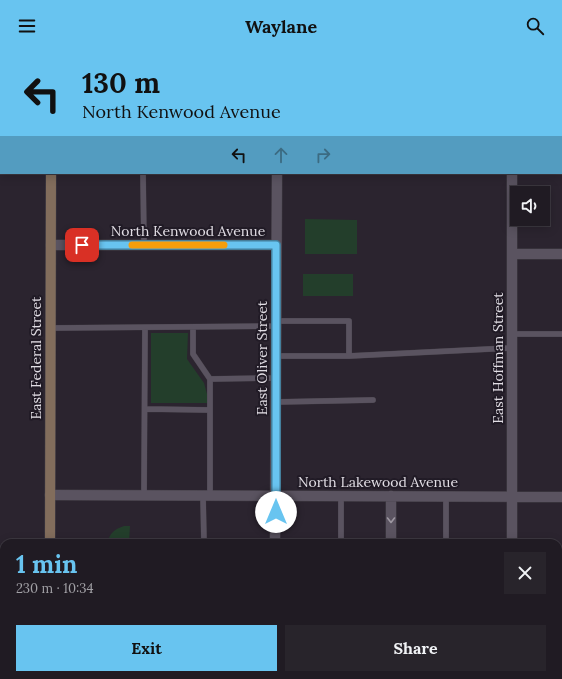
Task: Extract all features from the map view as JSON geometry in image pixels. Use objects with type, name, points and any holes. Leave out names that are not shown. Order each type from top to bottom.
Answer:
[{"type":"street","name":"East Federal Street","points":[[50,539],[51,174]]},
{"type":"street","name":"East Oliver Street","points":[[275,539],[277,174]]},
{"type":"street","name":"East Hoffman Street","points":[[512,174],[512,539]]},
{"type":"street","name":"North Kenwood Avenue","points":[[51,244],[276,245]]},
{"type":"street","points":[[512,254],[562,254]]},
{"type":"street","name":"North Lakewood Avenue","points":[[50,495],[562,497]]},
{"type":"street","points":[[391,496],[391,539]]},
{"type":"lane","points":[[143,174],[144,245]]},
{"type":"lane","points":[[50,328],[193,327],[349,321],[349,356]]},
{"type":"lane","points":[[193,327],[193,354],[210,379],[207,496],[204,539]]},
{"type":"lane","points":[[144,328],[144,495]]},
{"type":"lane","points":[[512,334],[562,334]]},
{"type":"lane","points":[[276,356],[349,356],[512,348]]},
{"type":"lane","points":[[210,379],[276,378]]},
{"type":"lane","points":[[276,402],[373,400]]},
{"type":"lane","points":[[144,409],[210,410]]},
{"type":"lane","points":[[340,496],[341,539]]},
{"type":"lane","points":[[446,496],[446,539]]},
{"type":"green space","points":[[305,219],[357,220],[357,254],[305,254]]},
{"type":"green space","points":[[303,274],[353,274],[353,296],[303,296]]},
{"type":"green space","points":[[151,333],[188,333],[187,359],[204,383],[207,394],[207,403],[151,403]]},
{"type":"green space","points":[[124,526],[130,526],[129,539],[109,539],[113,532]]},
{"type":"slow traffic","points":[[132,245],[224,245]]},
{"type":"route","points":[[82,245],[276,245],[276,512]]}]
